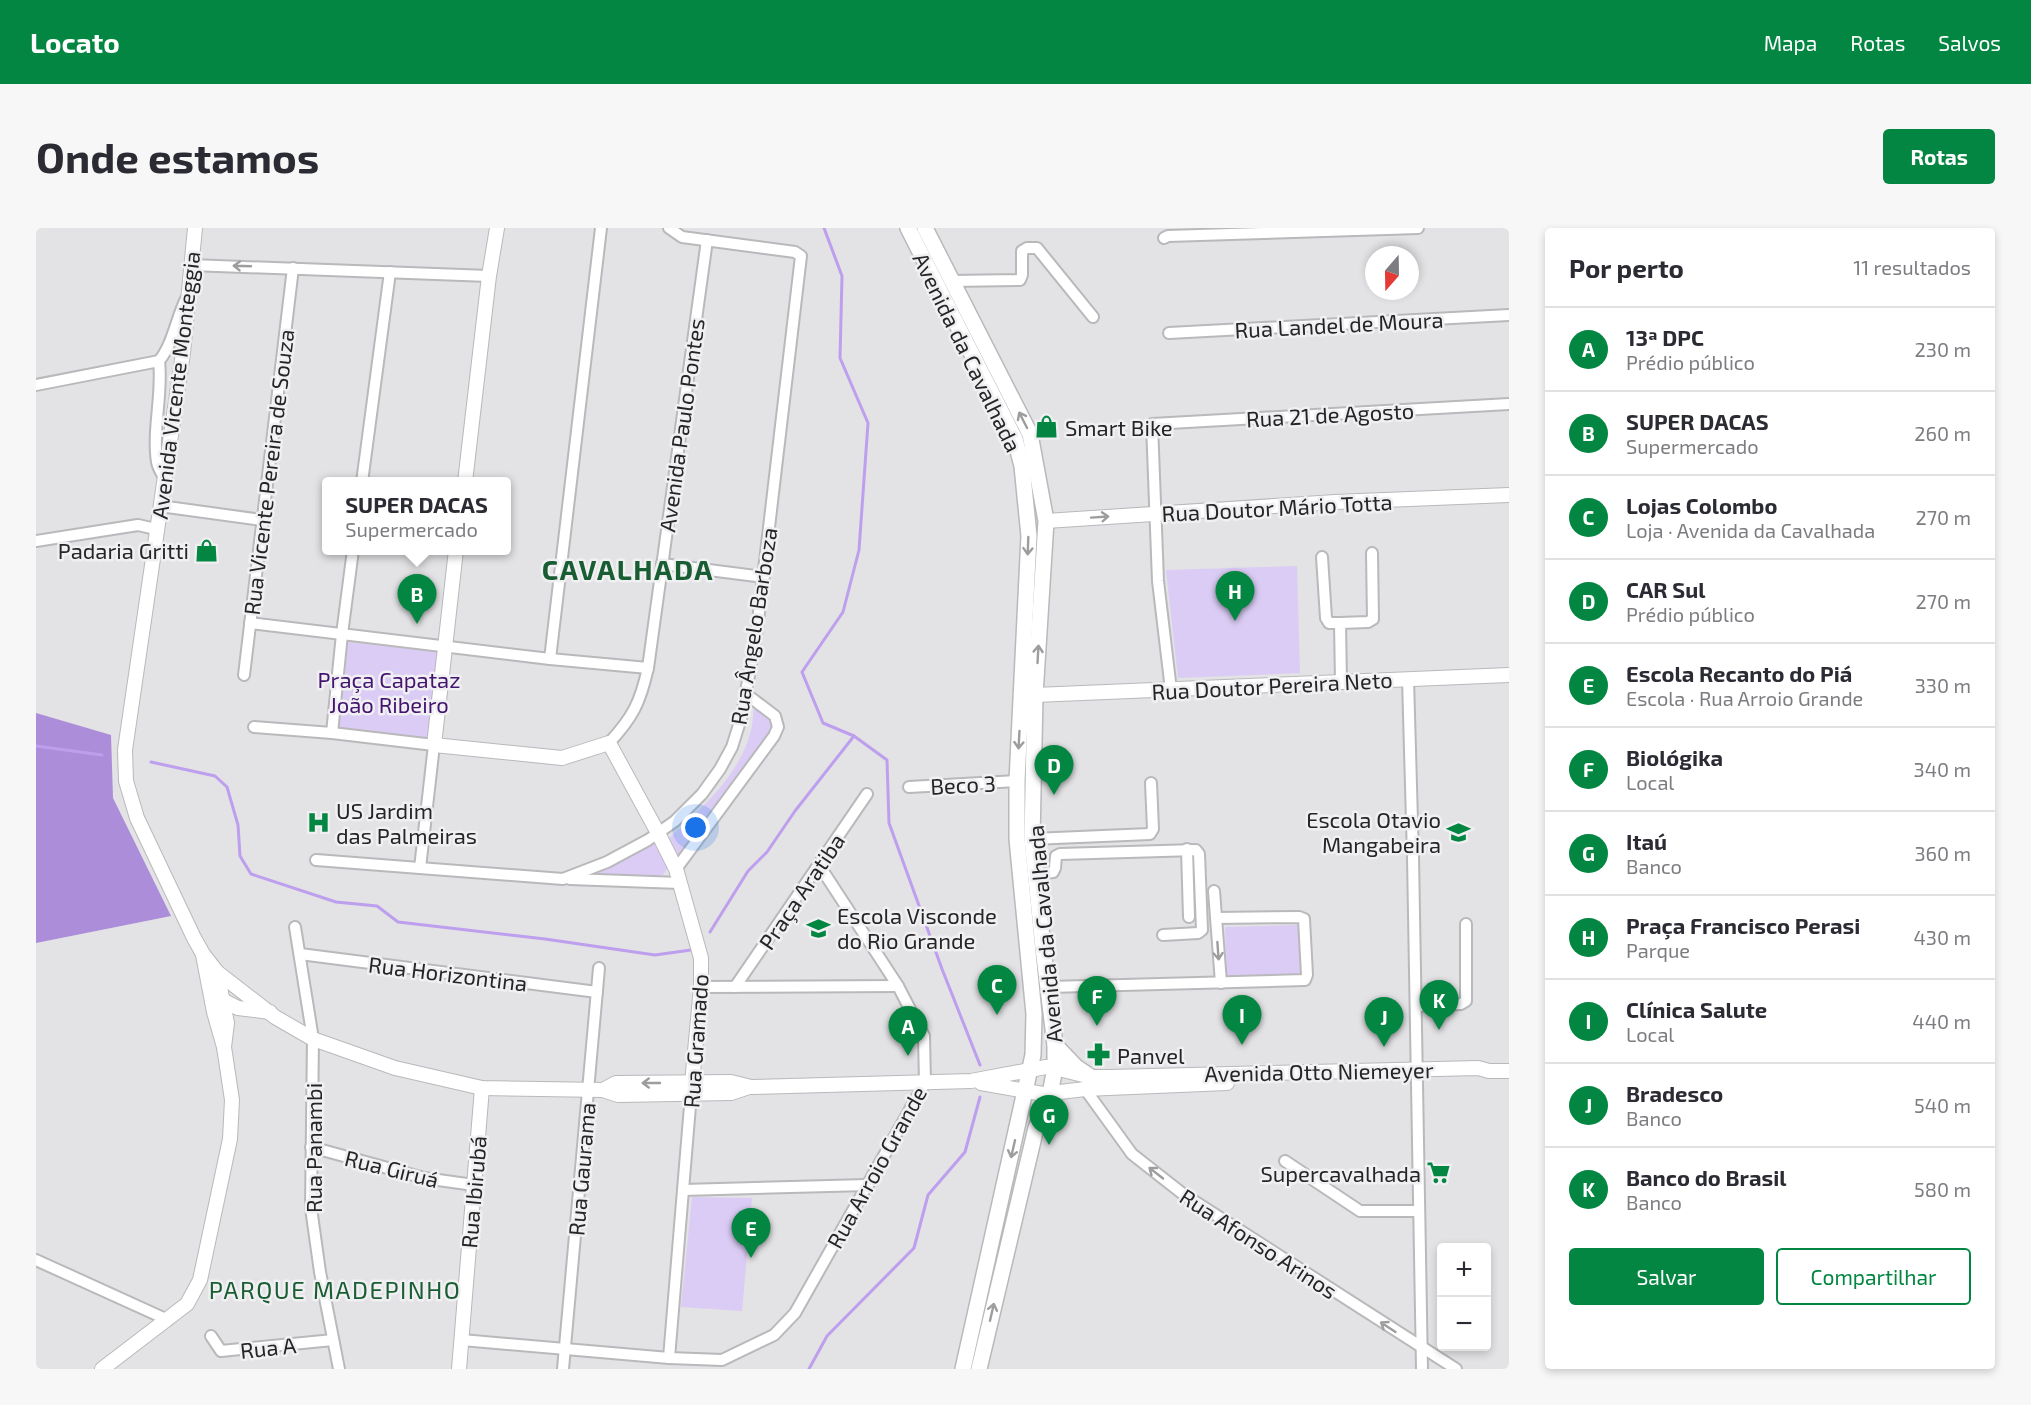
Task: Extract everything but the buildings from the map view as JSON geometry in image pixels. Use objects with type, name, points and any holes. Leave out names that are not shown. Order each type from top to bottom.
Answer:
[{"type":"main road","name":"Avenida Vicente Monteggia","points":[[102,1369],[187,1304],[200,1280],[228,1149],[231,1100],[223,1032],[212,973],[137,818],[126,782],[125,750],[183,353],[195,228]]},
{"type":"main road","points":[[466,477],[489,276],[497,228]]},
{"type":"main road","name":"Avenida da Cavalhada","points":[[908,228],[1015,439],[1022,466],[1029,536],[1017,782],[1017,839],[1034,1014],[1031,1070],[963,1369]]},
{"type":"main road","name":"Avenida da Cavalhada","points":[[925,228],[1030,434],[1046,521],[1035,695],[1032,839],[1055,1045],[1055,1068],[1050,1094],[1036,1128],[979,1369]]},
{"type":"main road","points":[[1022,466],[1031,504],[1037,515],[1046,521]]},
{"type":"main road","name":"Rua Doutor Mário Totta","points":[[1046,521],[1335,502],[1509,495]]},
{"type":"main road","points":[[455,555],[434,745],[562,758],[609,743]]},
{"type":"main road","name":"Rua Doutor Pereira Neto","points":[[1035,695],[1509,675]]},
{"type":"main road","name":"Rua Gramado","points":[[609,743],[675,869],[700,958],[701,987],[691,1089]]},
{"type":"main road","points":[[212,973],[212,982],[218,998],[224,1002]]},
{"type":"main road","name":"Avenida Otto Niemeyer","points":[[212,973],[249,995],[263,1012]]},
{"type":"main road","points":[[249,995],[232,993],[227,995],[220,1008],[223,1032],[238,1020],[263,1012]]},
{"type":"main road","name":"Avenida Otto Niemeyer","points":[[224,1002],[238,1008],[263,1012],[313,1039],[395,1068],[482,1088],[588,1091],[603,1090],[616,1083],[691,1089],[731,1082],[751,1087],[925,1083],[971,1081],[1055,1068],[1088,1083]]},
{"type":"main road","points":[[1055,1045],[1088,1083]]},
{"type":"main road","name":"Avenida Otto Niemeyer","points":[[971,1081],[1050,1094],[1088,1083],[1417,1073],[1478,1068],[1489,1071],[1509,1071]]},
{"type":"main road","name":"Rua Ibirubá","points":[[459,1369],[482,1088]]},
{"type":"street","points":[[550,659],[601,228]]},
{"type":"street","points":[[669,228],[682,237],[707,240]]},
{"type":"street","points":[[1164,238],[1167,236],[1418,228]]},
{"type":"street","name":"Rua Ângelo Barboza","points":[[316,860],[563,879],[602,864],[658,833],[675,821],[700,796],[720,769],[732,747],[742,715],[758,629],[800,254],[707,240]]},
{"type":"street","name":"Avenida Paulo Pontes","points":[[609,743],[627,723],[641,698],[648,668],[707,240]]},
{"type":"street","points":[[952,282],[1020,280],[1022,251],[1027,248],[1037,248],[1094,317]]},
{"type":"street","points":[[191,265],[489,276]]},
{"type":"street","name":"Rua Vicente Pereira de Souza","points":[[244,675],[293,268]]},
{"type":"street","points":[[363,477],[390,272]]},
{"type":"street","points":[[36,385],[159,361],[166,353],[180,311],[188,295]]},
{"type":"street","name":"Rua Landel de Moura","points":[[1168,333],[1509,315]]},
{"type":"street","points":[[159,361],[158,464],[165,480]]},
{"type":"street","name":"Rua 21 de Agosto","points":[[1155,514],[1152,424],[1509,405]]},
{"type":"street","points":[[160,506],[262,520]]},
{"type":"street","points":[[1155,514],[1158,582],[1171,690]]},
{"type":"street","points":[[36,541],[138,525],[156,529]]},
{"type":"street","points":[[1322,557],[1326,618],[1329,623],[1368,622],[1373,619],[1372,553]]},
{"type":"street","points":[[332,733],[352,555]]},
{"type":"street","points":[[662,564],[764,577]]},
{"type":"street","points":[[1340,623],[1341,682]]},
{"type":"street","points":[[250,624],[550,659],[648,668]]},
{"type":"street","points":[[1408,679],[1422,1369]]},
{"type":"street","points":[[675,869],[774,736],[778,727],[775,716],[746,694]]},
{"type":"street","points":[[255,727],[434,745],[420,868]]},
{"type":"street","name":"Beco 3","points":[[909,787],[1017,782]]},
{"type":"street","points":[[1032,839],[1150,834],[1153,829],[1151,783]]},
{"type":"street","name":"Praça Aratiba","points":[[735,987],[867,794]]},
{"type":"street","points":[[1187,849],[1189,917]]},
{"type":"street","points":[[1036,874],[1053,872],[1056,856],[1060,854],[1196,850],[1199,854],[1202,930],[1198,933],[1163,934]]},
{"type":"street","name":"Rua Arroio Grande","points":[[462,1340],[669,1358],[722,1360],[774,1335],[795,1313],[925,1083],[924,1036],[898,986],[819,865]]},
{"type":"street","points":[[563,879],[680,883]]},
{"type":"street","points":[[1214,891],[1221,983]]},
{"type":"street","points":[[1049,987],[1305,980],[1307,975],[1304,919],[1299,917],[1216,918]]},
{"type":"street","points":[[1416,1005],[1461,1004],[1466,1001],[1466,924]]},
{"type":"street","name":"Rua Panambi","points":[[295,927],[313,1039],[311,1208],[320,1272],[339,1369]]},
{"type":"street","name":"Rua Horizontina","points":[[300,954],[597,992]]},
{"type":"street","name":"Rua Gaurama","points":[[563,1369],[599,968]]},
{"type":"street","name":"Praça Aratiba","points":[[701,987],[898,986]]},
{"type":"street","name":"Rua Afonso Arinos","points":[[1088,1083],[1132,1154],[1183,1194],[1456,1369]]},
{"type":"street","name":"Rua Gramado","points":[[669,1358],[691,1089]]},
{"type":"street","name":"Rua Giruá","points":[[311,1147],[424,1178],[474,1185]]},
{"type":"street","points":[[1285,1161],[1360,1211],[1419,1211]]},
{"type":"street","points":[[683,1190],[868,1185]]},
{"type":"street","points":[[36,1260],[168,1320]]},
{"type":"street","name":"Rua A","points":[[211,1336],[221,1352],[333,1340]]},
{"type":"green space","points":[[1297,566],[1300,673],[1178,678],[1166,570]]},
{"type":"green space","name":"Praça Capataz João Ribeiro","points":[[348,642],[440,652],[430,741],[339,731]]},
{"type":"green space","points":[[754,706],[770,716],[774,725],[770,733],[678,858],[669,838],[705,804],[728,778],[745,749],[750,734]]},
{"type":"green space","points":[[655,843],[668,868],[662,876],[596,874]]},
{"type":"green space","points":[[1299,925],[1300,976],[1227,978],[1225,927]]},
{"type":"green space","points":[[692,1197],[752,1198],[742,1311],[681,1307]]},
{"type":"shaded area","points":[[36,713],[111,735],[113,798],[171,916],[36,943]]},
{"type":"waterway","points":[[824,228],[842,276],[840,358],[868,423],[859,550],[843,612],[802,672],[823,723],[854,736],[887,760],[889,823],[980,1065]]},
{"type":"waterway","points":[[710,932],[748,871],[767,852],[795,811],[854,736]]},
{"type":"waterway","points":[[36,746],[102,755]]},
{"type":"waterway","points":[[151,762],[215,776],[227,787],[238,825],[240,856],[251,874],[336,902],[377,906],[398,922],[545,939],[655,955],[691,950]]},
{"type":"waterway","points":[[809,1369],[827,1336],[914,1248],[928,1195],[965,1152],[980,1097]]},
{"type":"place","name":"Smart Bike","points":[[1047,427]]},
{"type":"place","name":"Padaria Gritti","points":[[207,550]]},
{"type":"place","name":"Praça Francisco Perasi","points":[[1235,621]]},
{"type":"place","name":"SUPER DACAS","points":[[417,624]]},
{"type":"place","name":"CAR Sul","points":[[1054,795]]},
{"type":"place","name":"US Jardim das Palmeiras","points":[[318,823]]},
{"type":"place","name":"Escola Otavio Mangabeira","points":[[1459,832]]},
{"type":"place","name":"Escola Visconde do Rio Grande","points":[[819,928]]},
{"type":"place","name":"Lojas Colombo","points":[[997,1015]]},
{"type":"place","name":"Biológika","points":[[1097,1026]]},
{"type":"place","name":"Banco do Brasil","points":[[1439,1030]]},
{"type":"place","name":"Clínica Salute","points":[[1242,1045]]},
{"type":"place","name":"Bradesco","points":[[1384,1047]]},
{"type":"place","name":"Panvel","points":[[1099,1055]]},
{"type":"place","name":"13ª DPC","points":[[908,1056]]},
{"type":"place","name":"Itaú","points":[[1049,1145]]},
{"type":"place","name":"Supercavalhada","points":[[1439,1173]]},
{"type":"place","name":"Escola Recanto do Piá","points":[[751,1258]]},
{"type":"district","name":"CAVALHADA","points":[[628,569]]},
{"type":"district","name":"PARQUE MADEPINHO","points":[[335,1289]]}]
